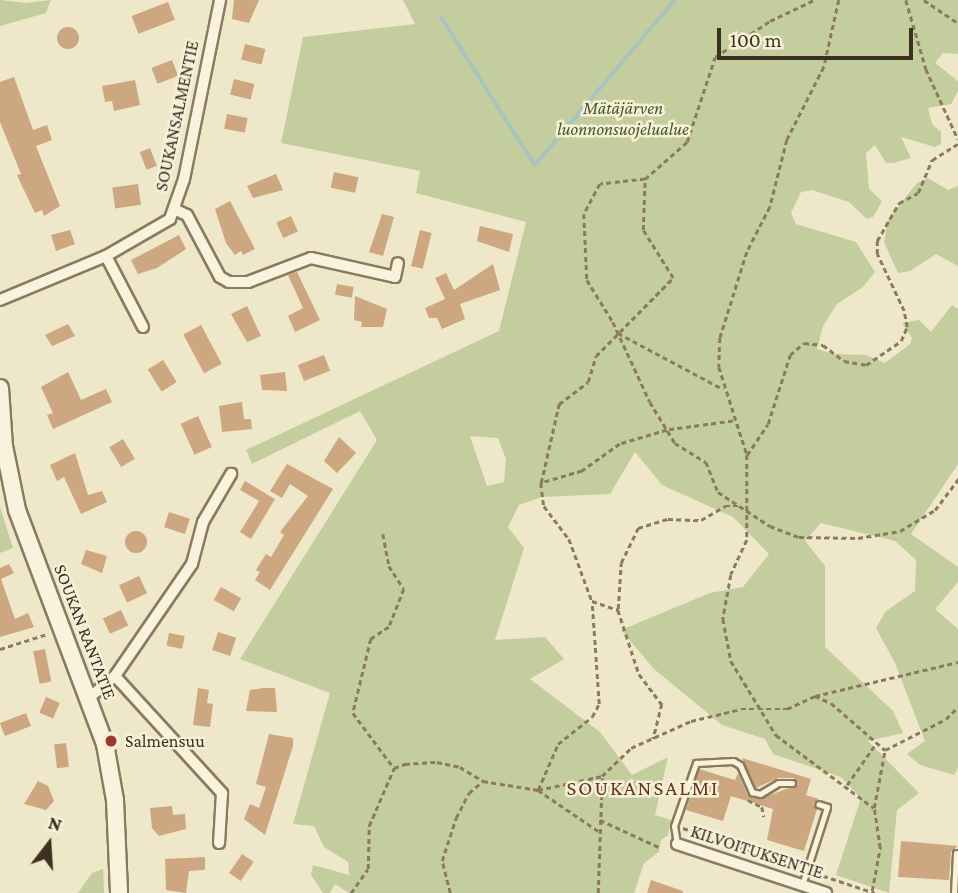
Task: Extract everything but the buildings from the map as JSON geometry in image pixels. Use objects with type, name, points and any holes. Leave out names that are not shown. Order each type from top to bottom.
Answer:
[{"type":"street","name":"SOUKANSALMENTIE","points":[[0,300],[106,256],[164,224],[174,209],[220,0]]},
{"type":"street","points":[[174,209],[187,215],[219,276],[229,282],[248,282],[312,258],[395,277],[398,263]]},
{"type":"street","points":[[106,256],[143,327]]},
{"type":"street","name":"SOUKAN RANTATIE","points":[[0,388],[4,446],[17,510],[90,697],[105,744],[116,800],[119,893]]},
{"type":"street","points":[[90,697],[114,676],[192,564],[206,516],[231,474]]},
{"type":"street","points":[[114,676],[222,793],[219,843]]},
{"type":"street","name":"KILVOITUKSENTIE","points":[[677,844],[826,893]]},
{"type":"lane","points":[[677,844],[674,825],[696,763],[733,761],[740,765],[749,789],[760,794],[778,783],[792,783]]},
{"type":"lane","points":[[802,885],[827,807],[818,804]]},
{"type":"lane","points":[[954,893],[957,853]]},
{"type":"path","points":[[814,0],[770,21],[715,57],[687,142],[645,178],[600,184],[584,214],[587,280],[676,443],[706,462],[718,492],[744,506],[770,526],[799,537],[858,538],[900,531],[935,510],[958,479]]},
{"type":"path","points":[[839,0],[824,67],[787,140],[770,207],[747,252],[720,338],[719,367],[724,390],[747,455],[744,506],[747,540],[731,575],[723,619],[731,661],[762,706],[776,735],[847,785],[874,808]]},
{"type":"path","points":[[747,455],[768,424],[790,355],[804,342],[823,345],[844,361],[866,365],[901,341],[907,327],[904,311],[877,254],[877,242],[899,203],[918,193],[932,160],[958,142],[926,69],[906,0]]},
{"type":"path","points":[[924,0],[958,23]]},
{"type":"path","points":[[538,790],[558,744],[592,717],[599,704],[592,601],[569,539],[544,506],[541,483],[559,404],[588,382],[596,356],[673,278],[643,230],[645,178]]},
{"type":"path","points":[[618,333],[724,390]]},
{"type":"path","points":[[541,483],[582,471],[620,444],[667,430],[734,421]]},
{"type":"path","points":[[653,739],[662,704],[639,674],[618,610],[621,563],[638,528],[668,519],[701,520],[725,506],[744,506]]},
{"type":"path","points":[[383,534],[388,566],[404,589],[389,627],[371,639],[353,713],[394,768]]},
{"type":"path","points":[[592,601],[618,610]]},
{"type":"path","points":[[0,649],[54,632]]},
{"type":"path","points":[[394,768],[437,762],[460,767],[483,781],[538,790],[602,776],[631,748],[691,721],[762,706],[787,709],[815,696],[958,662]]},
{"type":"path","points":[[815,696],[831,703],[885,750]]},
{"type":"path","points":[[885,750],[946,719],[958,708]]},
{"type":"path","points":[[847,785],[877,742]]},
{"type":"path","points":[[674,825],[873,892],[880,848],[874,808],[885,750]]},
{"type":"path","points":[[351,893],[368,869],[369,826],[394,768]]},
{"type":"path","points":[[598,893],[598,831],[602,776]]},
{"type":"path","points":[[450,893],[442,860],[460,809],[483,781]]},
{"type":"path","points":[[538,790],[598,831]]},
{"type":"path","points":[[747,802],[762,807],[764,817]]},
{"type":"path","points":[[600,820],[659,847]]},
{"type":"green space","points":[[0,0],[26,3],[51,0],[46,13],[0,26]]},
{"type":"green space","name":"Mätäjärven luonnonsuojelualue","points":[[403,0],[958,0],[958,54],[943,53],[935,63],[958,81],[958,91],[951,104],[928,108],[932,124],[941,132],[941,144],[935,147],[901,137],[911,158],[893,163],[886,163],[875,145],[866,153],[869,189],[882,201],[873,217],[867,219],[849,202],[812,190],[801,192],[791,213],[796,224],[856,242],[875,272],[863,287],[837,304],[823,326],[817,349],[834,354],[865,355],[885,363],[910,344],[912,338],[902,323],[919,320],[931,332],[952,305],[958,309],[958,464],[911,534],[958,567],[958,582],[935,609],[958,629],[958,768],[954,775],[920,765],[907,754],[925,741],[895,663],[876,628],[886,611],[915,591],[916,560],[895,541],[821,523],[805,541],[825,566],[825,647],[893,711],[903,733],[868,741],[919,793],[897,810],[889,893],[836,875],[861,798],[841,777],[773,754],[765,739],[722,725],[654,669],[621,630],[710,593],[743,587],[769,554],[733,517],[662,485],[635,452],[610,494],[542,497],[519,505],[508,527],[524,548],[495,640],[545,637],[564,659],[530,679],[600,732],[632,775],[668,757],[655,815],[671,820],[668,835],[661,840],[659,852],[644,863],[634,893],[349,893],[335,884],[330,893],[323,893],[311,875],[313,865],[349,875],[348,862],[324,847],[314,826],[293,824],[330,693],[240,659],[377,440],[360,411],[252,464],[246,450],[499,331],[526,222],[416,193],[420,171],[281,143],[303,37],[415,24]],"holes":[[[470,436],[498,438],[506,459],[504,482],[487,486]]]},
{"type":"green space","points":[[928,178],[948,190],[958,186],[958,266],[936,254],[910,271],[898,273],[884,242],[888,219],[917,183]]},
{"type":"green space","points":[[0,507],[13,548],[0,553]]},
{"type":"green space","points":[[103,869],[104,893],[78,893],[92,873]]},
{"type":"waterway","points":[[442,18],[535,165],[675,0]]},
{"type":"place","name":"Salmensuu","points":[[111,741]]},
{"type":"district","name":"SOUKANSALMI","points":[[643,788]]}]
